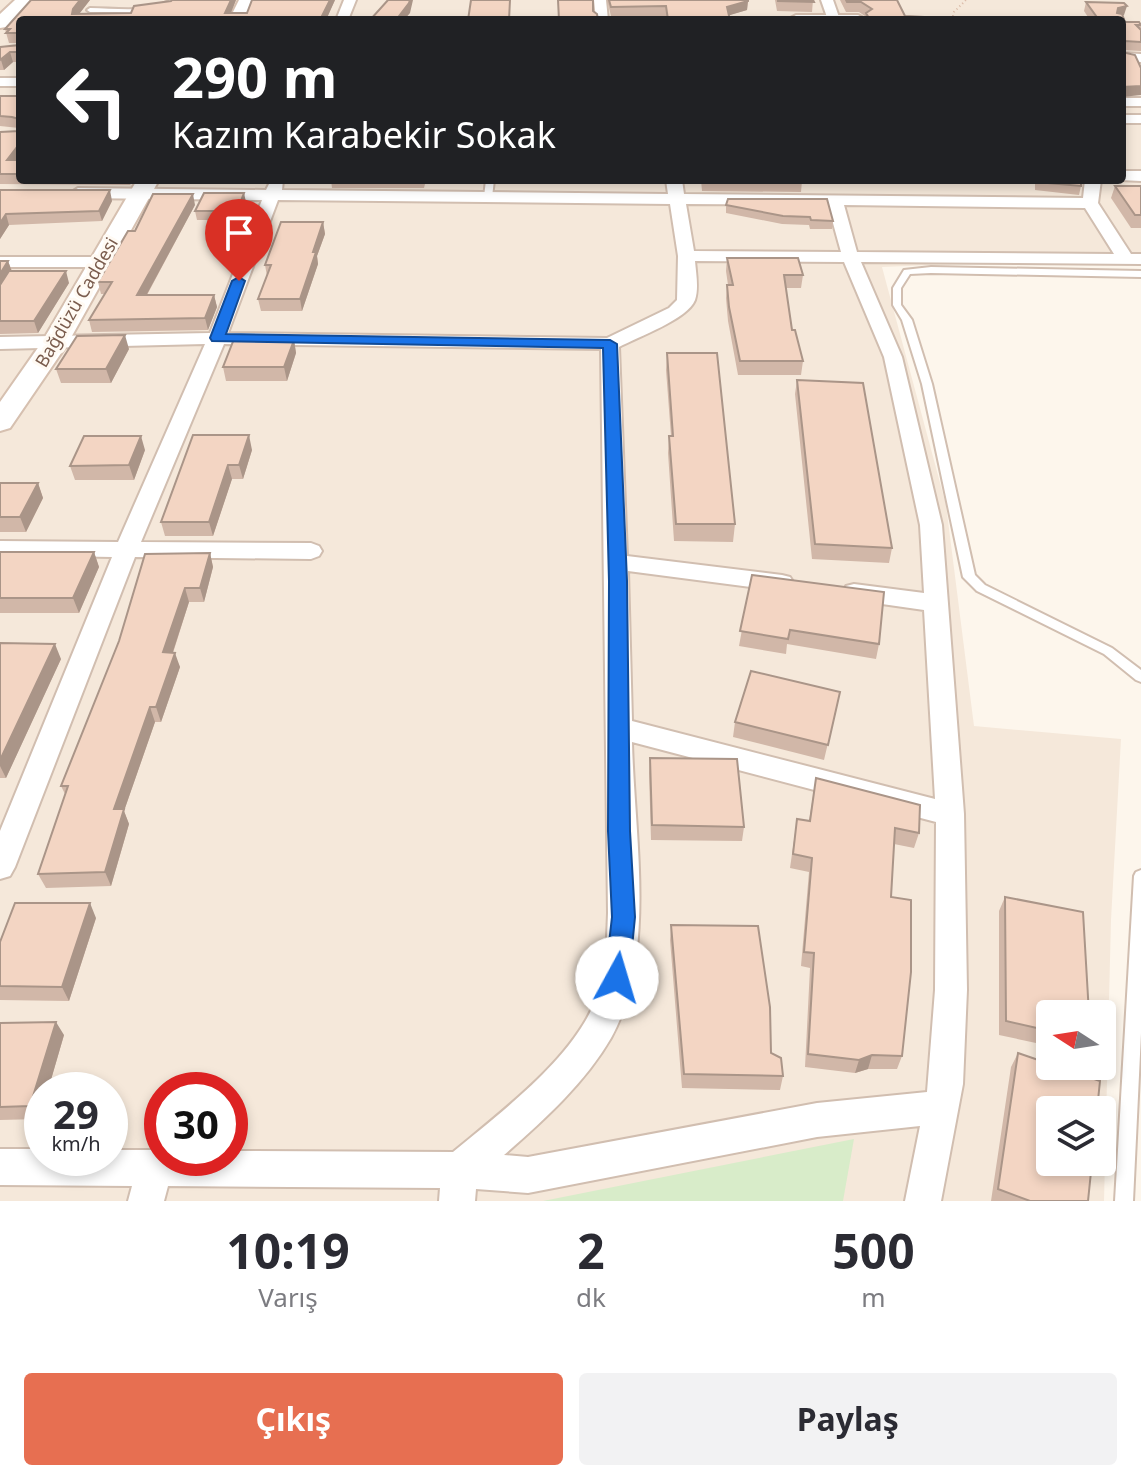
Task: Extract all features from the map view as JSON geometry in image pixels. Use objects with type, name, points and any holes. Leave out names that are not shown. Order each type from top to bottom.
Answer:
[{"type":"street","points":[[951,201],[957,184]]},
{"type":"street","points":[[1092,184],[1090,203],[1133,259]]},
{"type":"street","points":[[62,193],[144,186],[676,189],[835,200],[1090,203]]},
{"type":"street","name":"Bağdüzü Caddesi","points":[[0,422],[55,343],[144,186]]},
{"type":"street","points":[[0,867],[126,550],[217,338],[275,188]]},
{"type":"street","points":[[0,343],[217,338],[616,342],[675,312],[686,301],[686,256],[676,189]]},
{"type":"street","points":[[835,200],[850,256],[893,357],[931,525],[950,814],[951,990],[946,1084],[923,1201]]},
{"type":"street","points":[[686,256],[1133,259]]},
{"type":"street","points":[[0,262],[100,262]]},
{"type":"street","points":[[458,1186],[552,1086],[600,1026],[617,978],[624,917],[619,831],[616,342]]},
{"type":"street","points":[[0,548],[311,551]]},
{"type":"street","points":[[618,562],[799,585]]},
{"type":"street","points":[[829,589],[935,603]]},
{"type":"street","points":[[618,728],[950,814]]},
{"type":"street","points":[[0,1167],[150,1185],[458,1186],[817,1120],[942,1107]]},
{"type":"lane","points":[[85,16],[99,0]]},
{"type":"lane","points":[[90,10],[156,8],[174,0]]},
{"type":"lane","points":[[1141,274],[907,272],[897,288],[897,305],[907,320],[927,384],[969,577],[981,588],[1108,651],[1141,677]]},
{"type":"lane","points":[[1124,1201],[1141,876]]},
{"type":"path","points":[[953,16],[966,0]]},
{"type":"shaded area","points":[[0,0],[1141,0],[1141,264],[1005,262],[882,267],[946,505],[974,726],[1121,739],[1109,1000],[1036,1000],[1036,1080],[1107,1080],[1107,1096],[1036,1096],[1036,1176],[1105,1176],[1104,1201],[0,1201]]},
{"type":"green space","points":[[854,1139],[843,1201],[543,1201]]},
{"type":"building","points":[[31,0],[80,0],[72,14],[131,13],[134,6],[172,0],[231,0],[225,13],[247,13],[252,0],[330,0],[322,16],[17,16]]},
{"type":"building","points":[[388,0],[410,0],[399,16],[374,16]]},
{"type":"building","points":[[471,0],[510,0],[509,16],[469,16]]},
{"type":"building","points":[[558,0],[593,0],[593,11],[597,16],[559,16]]},
{"type":"building","points":[[609,0],[748,0],[727,7],[729,16],[667,16],[666,6],[611,7]]},
{"type":"building","points":[[813,0],[814,2],[778,1]]},
{"type":"building","points":[[897,0],[905,16],[868,16],[866,13],[872,9],[861,2],[847,2]]},
{"type":"building","points":[[1086,2],[1124,3],[1127,6],[1118,8],[1117,13],[1123,16],[1096,16]]},
{"type":"building","points":[[16,17],[16,33],[6,33],[10,29],[5,29]]},
{"type":"building","points":[[1126,22],[1139,22],[1141,25],[1136,25],[1141,30],[1141,42],[1126,41]]},
{"type":"building","points":[[16,45],[16,52],[10,52],[0,60],[0,47]]},
{"type":"building","points":[[1126,53],[1135,55],[1141,68],[1141,86],[1126,87]]},
{"type":"building","points":[[0,96],[16,96],[16,118],[0,116]]},
{"type":"building","points":[[16,131],[16,148],[7,160],[16,160],[16,174],[0,174],[0,132]]},
{"type":"building","points":[[1115,186],[1141,186],[1141,215],[1135,215]]},
{"type":"building","points":[[0,190],[110,190],[99,211],[6,214],[0,223]]},
{"type":"building","points":[[204,193],[244,193],[237,211],[195,211]]},
{"type":"building","points":[[153,194],[193,194],[137,295],[214,295],[205,318],[89,320],[112,282],[98,282],[128,231],[135,231]]},
{"type":"building","points":[[728,199],[827,199],[833,221],[783,216],[726,205]]},
{"type":"building","points":[[281,222],[323,222],[313,252],[316,252],[300,299],[258,299],[271,265],[265,265]]},
{"type":"building","points":[[727,258],[798,258],[803,275],[784,275],[792,330],[795,330],[803,361],[740,361],[729,307],[727,285],[733,285]]},
{"type":"building","points":[[0,261],[8,261],[0,274]]},
{"type":"building","points":[[9,271],[66,271],[34,321],[0,321],[0,285]]},
{"type":"building","points":[[125,335],[106,369],[56,369],[77,336]]},
{"type":"building","points":[[234,339],[294,340],[284,367],[223,367]]},
{"type":"building","points":[[667,353],[717,353],[735,524],[676,524]]},
{"type":"building","points":[[797,380],[863,383],[892,548],[815,544]]},
{"type":"building","points":[[193,435],[249,435],[239,465],[228,465],[209,522],[161,522]]},
{"type":"building","points":[[84,436],[141,436],[129,465],[70,466]]},
{"type":"building","points":[[0,483],[38,483],[20,517],[0,517]]},
{"type":"building","points":[[0,552],[94,552],[73,598],[0,598]]},
{"type":"building","points":[[210,553],[200,588],[185,588],[163,652],[175,653],[156,707],[150,707],[114,809],[124,809],[105,872],[38,874],[68,786],[61,786],[119,641],[145,554]]},
{"type":"building","points":[[752,575],[884,592],[879,644],[790,630],[788,639],[740,631]]},
{"type":"building","points":[[0,643],[55,644],[0,760]]},
{"type":"building","points":[[751,671],[840,692],[828,745],[735,722]]},
{"type":"building","points":[[650,758],[737,759],[744,827],[652,825]]},
{"type":"building","points":[[816,778],[920,805],[919,833],[895,828],[891,897],[911,900],[911,972],[902,1056],[872,1055],[859,1060],[808,1054],[814,953],[804,952],[812,858],[793,854],[797,819],[810,821]]},
{"type":"building","points":[[1005,897],[1083,912],[1088,1000],[1036,1000],[1036,1028],[1006,1021]]},
{"type":"building","points":[[15,903],[90,903],[62,987],[0,986],[0,942]]},
{"type":"building","points":[[671,925],[758,926],[770,1007],[771,1053],[781,1058],[783,1076],[684,1074]]},
{"type":"building","points":[[56,1022],[41,1072],[24,1072],[24,1106],[0,1107],[0,1023]]},
{"type":"building","points":[[1018,1053],[1036,1059],[1036,1080],[1100,1081],[1098,1096],[1036,1096],[1036,1176],[1091,1176],[1088,1201],[1030,1201],[998,1189]]},
{"type":"route","points":[[239,281],[217,338],[610,344],[618,581],[619,831],[624,917],[617,978]]}]
